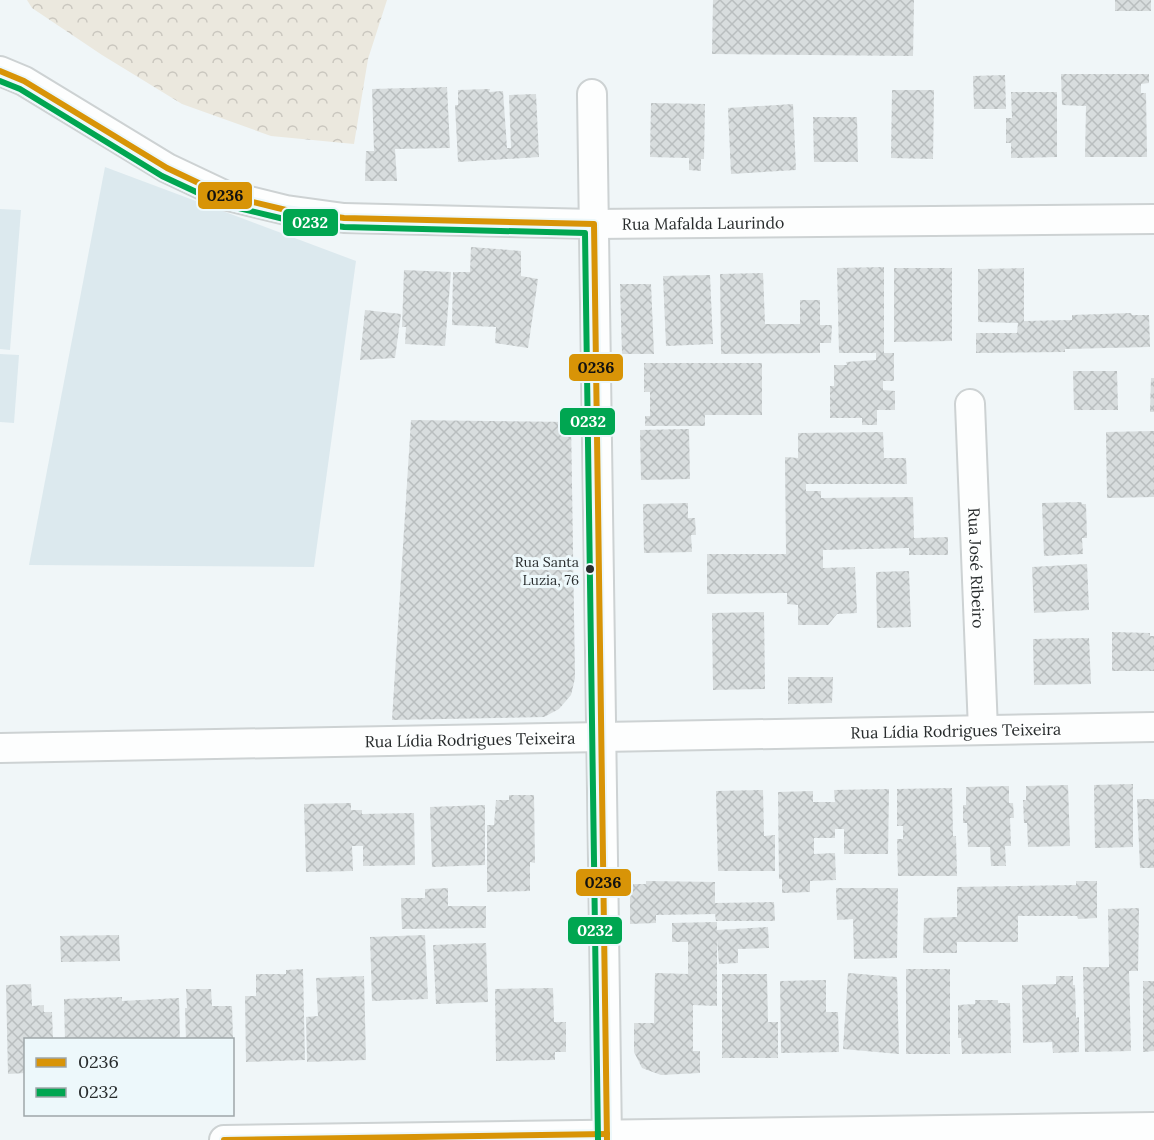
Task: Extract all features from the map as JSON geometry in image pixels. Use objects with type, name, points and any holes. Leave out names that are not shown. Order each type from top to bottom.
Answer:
[{"type":"street","name":"Rua Mafalda Laurindo","points":[[0,71],[24,81],[167,168],[224,195],[286,210],[344,218],[594,224],[1154,219]]},
{"type":"street","points":[[592,94],[607,1137]]},
{"type":"street","name":"Rua José Ribeiro","points":[[970,404],[983,730]]},
{"type":"street","name":"Rua Lídia Rodrigues Teixeira","points":[[0,748],[1154,727]]},
{"type":"street","points":[[224,1140],[607,1137],[1154,1126]]},
{"type":"shaded area","points":[[105,167],[356,261],[314,567],[29,565]]},
{"type":"shaded area","points":[[0,209],[21,210],[10,350],[0,349]]},
{"type":"shaded area","points":[[0,354],[19,355],[14,423],[0,422]]},
{"type":"green space","points":[[27,0],[387,0],[368,59],[354,144],[271,136],[182,104],[102,55],[32,8]]},
{"type":"building","points":[[713,0],[914,0],[913,56],[712,54]]},
{"type":"building","points":[[1115,0],[1151,0],[1151,11],[1115,11]]},
{"type":"building","points":[[1061,74],[1149,74],[1149,83],[1141,84],[1141,93],[1146,93],[1147,157],[1085,157],[1086,106],[1062,105]]},
{"type":"building","points":[[1005,75],[1006,109],[974,109],[973,76]]},
{"type":"building","points":[[447,87],[450,148],[395,149],[397,181],[365,181],[366,151],[374,151],[372,89]]},
{"type":"building","points":[[490,89],[489,92],[503,91],[507,148],[511,148],[509,95],[536,94],[539,157],[458,162],[455,105],[458,105],[458,90]]},
{"type":"building","points":[[892,90],[934,90],[933,159],[891,158]]},
{"type":"building","points":[[1011,92],[1057,92],[1057,157],[1011,158],[1011,143],[1006,143],[1006,118],[1012,118]]},
{"type":"building","points":[[651,103],[705,104],[704,159],[701,159],[701,171],[689,170],[689,158],[650,157]]},
{"type":"building","points":[[793,104],[796,170],[731,174],[728,108]]},
{"type":"building","points":[[813,117],[857,117],[858,162],[814,162]]},
{"type":"building","points":[[471,247],[521,251],[521,276],[538,279],[528,348],[495,343],[496,327],[452,325],[453,272],[470,272]]},
{"type":"building","points":[[884,267],[884,353],[894,353],[894,381],[883,381],[883,390],[895,391],[895,410],[877,410],[877,425],[862,425],[862,418],[830,418],[830,386],[834,386],[834,365],[876,360],[876,353],[839,353],[837,268]]},
{"type":"building","points":[[894,268],[952,268],[952,341],[894,342]]},
{"type":"building","points":[[1024,268],[1024,321],[1072,320],[1072,315],[1131,313],[1132,315],[1149,315],[1150,347],[1065,349],[1065,352],[976,353],[976,333],[1017,333],[1018,323],[978,322],[978,269]]},
{"type":"building","points":[[404,270],[451,272],[445,346],[405,344],[406,327],[402,327]]},
{"type":"building","points":[[763,273],[765,324],[800,324],[800,300],[820,300],[820,325],[832,325],[831,343],[820,343],[820,353],[721,354],[720,274]]},
{"type":"building","points":[[710,275],[713,344],[666,346],[663,276]]},
{"type":"building","points":[[620,284],[651,284],[654,354],[622,354]]},
{"type":"building","points":[[365,310],[401,314],[395,358],[360,360]]},
{"type":"building","points":[[644,363],[762,363],[762,415],[705,415],[705,426],[645,426],[645,416],[650,416],[650,392],[644,392]]},
{"type":"building","points":[[1073,371],[1117,371],[1118,410],[1074,410]]},
{"type":"building","points":[[1151,378],[1154,378],[1154,412],[1150,412]]},
{"type":"building","points":[[411,420],[571,422],[575,678],[571,695],[559,709],[544,717],[392,720]]},
{"type":"building","points":[[689,429],[690,479],[641,480],[640,430]]},
{"type":"building","points":[[1154,431],[1154,497],[1107,498],[1106,432]]},
{"type":"building","points":[[883,432],[884,458],[906,458],[907,484],[806,484],[806,491],[821,491],[821,498],[913,497],[914,538],[948,537],[948,555],[909,555],[909,548],[823,550],[823,568],[855,567],[857,613],[837,614],[828,625],[798,625],[798,605],[787,604],[787,593],[707,594],[707,554],[786,554],[785,457],[798,458],[798,433]]},
{"type":"building","points":[[1081,502],[1086,504],[1087,538],[1082,538],[1083,554],[1044,556],[1042,503]]},
{"type":"building","points":[[688,503],[688,518],[695,518],[696,535],[691,535],[692,552],[644,553],[643,504]]},
{"type":"building","points":[[1087,564],[1089,610],[1034,613],[1032,567]]},
{"type":"building","points":[[909,571],[911,627],[877,628],[876,572]]},
{"type":"building","points":[[764,612],[765,689],[713,690],[712,613]]},
{"type":"building","points":[[1112,632],[1150,633],[1150,636],[1154,636],[1154,671],[1112,671]]},
{"type":"building","points":[[1089,638],[1091,684],[1034,685],[1033,639]]},
{"type":"building","points":[[788,677],[833,677],[832,703],[788,704]]},
{"type":"building","points":[[1133,784],[1133,847],[1095,848],[1094,785]]},
{"type":"building","points":[[1068,785],[1070,846],[1028,847],[1023,800],[1026,800],[1026,786]]},
{"type":"building","points":[[1009,786],[1009,803],[1013,803],[1014,818],[1010,818],[1011,846],[1005,846],[1006,866],[991,866],[990,847],[968,847],[967,823],[963,823],[966,787]]},
{"type":"building","points":[[952,788],[957,876],[898,876],[897,839],[903,839],[903,826],[897,826],[897,789]]},
{"type":"building","points":[[889,789],[888,854],[844,854],[844,829],[835,829],[835,838],[814,838],[814,854],[835,853],[836,880],[810,881],[810,892],[782,893],[782,879],[779,879],[778,792],[813,791],[813,802],[835,802],[834,790]]},
{"type":"building","points":[[763,790],[764,836],[775,835],[775,871],[718,871],[716,791]]},
{"type":"building","points":[[509,795],[534,795],[535,863],[530,862],[530,891],[487,892],[487,825],[494,825],[496,800],[509,800]]},
{"type":"building","points":[[1137,799],[1154,799],[1154,868],[1140,868]]},
{"type":"building","points":[[351,803],[351,810],[362,810],[362,814],[414,813],[415,865],[363,866],[363,846],[352,846],[353,871],[306,872],[304,804]]},
{"type":"building","points":[[485,805],[485,865],[432,867],[430,807]]},
{"type":"building","points":[[646,881],[715,882],[715,903],[774,902],[775,921],[716,921],[715,914],[656,915],[656,923],[630,924],[630,884],[646,884]]},
{"type":"building","points":[[1076,881],[1097,881],[1097,918],[1018,916],[1018,942],[957,942],[957,953],[923,953],[924,918],[957,917],[957,887],[1076,885]]},
{"type":"building","points":[[448,888],[448,906],[486,906],[486,928],[402,929],[401,898],[425,898],[425,889]]},
{"type":"building","points":[[836,888],[898,888],[897,958],[854,959],[853,919],[837,920]]},
{"type":"building","points":[[1139,908],[1138,971],[1129,971],[1131,1051],[1085,1052],[1083,967],[1109,967],[1108,909]]},
{"type":"building","points":[[717,922],[717,930],[768,927],[769,948],[738,949],[738,963],[719,964],[717,939],[717,1006],[693,1005],[693,1051],[700,1051],[700,1073],[661,1075],[642,1068],[634,1052],[634,1023],[654,1023],[655,973],[688,974],[688,942],[672,942],[672,923]]},
{"type":"building","points":[[119,935],[120,961],[61,962],[60,936]]},
{"type":"building","points":[[425,935],[428,999],[372,1001],[370,937]]},
{"type":"building","points":[[486,943],[488,1002],[436,1004],[433,945]]},
{"type":"building","points":[[303,969],[305,1060],[246,1062],[245,996],[256,996],[256,974],[286,974],[286,970]]},
{"type":"building","points":[[906,969],[950,969],[950,1054],[906,1054]]},
{"type":"building","points":[[848,973],[897,977],[899,1054],[843,1049]]},
{"type":"building","points":[[722,974],[767,974],[768,1022],[778,1022],[778,1058],[722,1058]]},
{"type":"building","points":[[364,976],[366,1060],[307,1062],[306,1017],[318,1016],[316,978]]},
{"type":"building","points":[[1056,976],[1073,976],[1076,1018],[1079,1017],[1079,1052],[1053,1053],[1052,1042],[1023,1043],[1022,985],[1056,984]]},
{"type":"building","points":[[826,980],[826,1012],[838,1012],[839,1052],[781,1053],[780,981]]},
{"type":"building","points":[[1143,981],[1154,981],[1154,1051],[1143,1052]]},
{"type":"building","points":[[31,984],[32,1006],[44,1005],[44,1012],[52,1012],[53,1038],[24,1038],[24,1073],[8,1074],[6,985]]},
{"type":"building","points":[[553,988],[554,1022],[566,1022],[566,1052],[555,1052],[555,1060],[496,1061],[495,989]]},
{"type":"building","points":[[186,989],[211,989],[212,1006],[232,1006],[233,1038],[186,1038],[185,1008],[187,1008]]},
{"type":"building","points":[[122,997],[122,1001],[179,998],[180,1038],[65,1038],[64,999]]},
{"type":"building","points":[[975,1000],[998,1000],[998,1003],[1010,1003],[1011,1053],[962,1054],[961,1038],[958,1038],[958,1005],[975,1004]]},
{"type":"transit line","name":"0236","points":[[0,71],[24,81],[167,168],[224,195],[286,210],[344,218],[594,224],[607,1140]]},
{"type":"transit line","name":"0232","points":[[0,81],[20,89],[162,176],[222,204],[284,219],[344,227],[585,233],[598,1140]]},
{"type":"transit line","name":"0236","points":[[224,1140],[607,1134]]},
{"type":"place","name":"Rua Santa Luzia, 76","points":[[590,569]]}]
